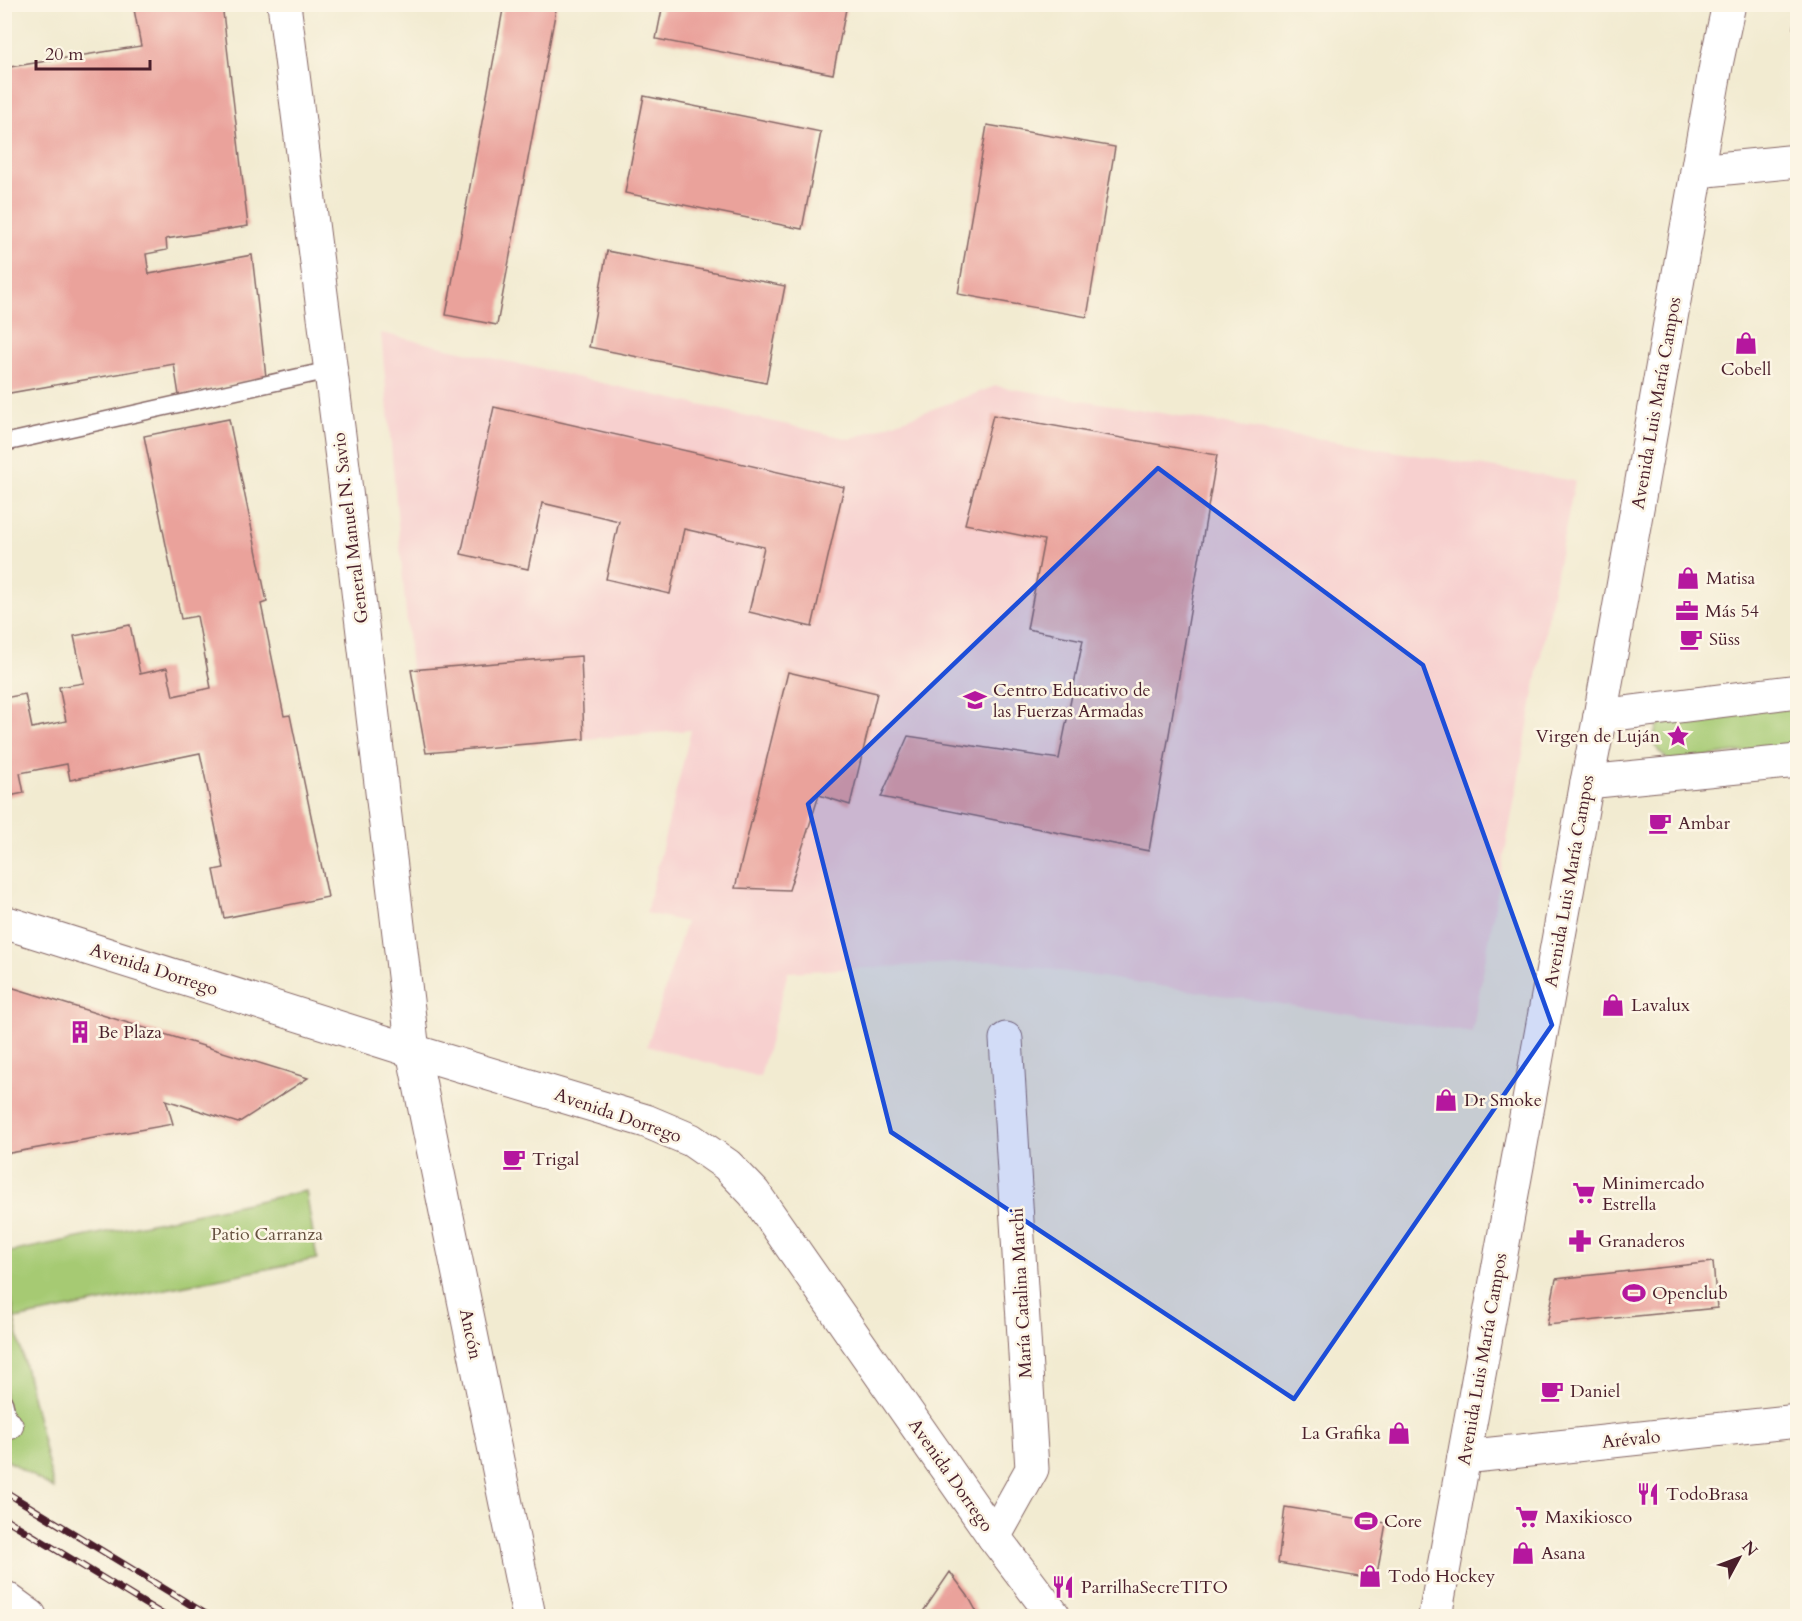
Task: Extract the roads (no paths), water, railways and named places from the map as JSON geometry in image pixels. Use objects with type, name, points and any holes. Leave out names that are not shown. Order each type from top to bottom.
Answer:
[{"type":"street","name":"General Manuel N. Savio","points":[[284,4],[413,1051]]},
{"type":"street","name":"Avenida Luis María Campos","points":[[1436,1617],[1729,4]]},
{"type":"street","points":[[1697,171],[1797,161]]},
{"type":"street","points":[[1600,716],[1797,691]]},
{"type":"street","points":[[1587,782],[1797,761]]},
{"type":"street","name":"Avenida Dorrego","points":[[4,922],[413,1051],[646,1121],[691,1140],[727,1165],[754,1193],[994,1537],[1054,1617]]},
{"type":"street","name":"María Catalina Marchi","points":[[994,1537],[1032,1468],[1006,1039]]},
{"type":"street","name":"Ancón","points":[[413,1051],[530,1617]]},
{"type":"street","name":"Arévalo","points":[[1464,1457],[1797,1420]]},
{"type":"street","points":[[4,1598],[30,1617]]},
{"type":"lane","points":[[4,443],[330,370]]},
{"type":"railway","points":[[4,1491],[209,1616]]},
{"type":"railway","points":[[4,1518],[165,1616]]},
{"type":"place","name":"Cobell","points":[[1746,343]]},
{"type":"place","name":"Matisa","points":[[1688,578]]},
{"type":"place","name":"Más 54","points":[[1687,611]]},
{"type":"place","name":"Süss","points":[[1691,639]]},
{"type":"place","name":"Centro Educativo de las Fuerzas Armadas","points":[[975,700]]},
{"type":"place","name":"Virgen de Luján","points":[[1678,736]]},
{"type":"place","name":"Ambar","points":[[1660,823]]},
{"type":"place","name":"Lavalux","points":[[1613,1005]]},
{"type":"place","name":"Be Plaza","points":[[80,1032]]},
{"type":"place","name":"Dr Smoke","points":[[1446,1100]]},
{"type":"place","name":"Trigal","points":[[514,1159]]},
{"type":"place","name":"Minimercado Estrella","points":[[1584,1193]]},
{"type":"place","name":"Granaderos","points":[[1580,1241]]},
{"type":"place","name":"Openclub","points":[[1634,1293]]},
{"type":"place","name":"Daniel","points":[[1552,1391]]},
{"type":"place","name":"La Grafika","points":[[1399,1433]]},
{"type":"place","name":"TodoBrasa","points":[[1648,1494]]},
{"type":"place","name":"Maxikiosco","points":[[1527,1517]]},
{"type":"place","name":"Core","points":[[1366,1521]]},
{"type":"place","name":"Asana","points":[[1523,1553]]},
{"type":"place","name":"Todo Hockey","points":[[1370,1576]]},
{"type":"place","name":"ParrilhaSecreTITO","points":[[1063,1587]]},
{"type":"park label","name":"Patio Carranza","points":[[267,1234]]}]
